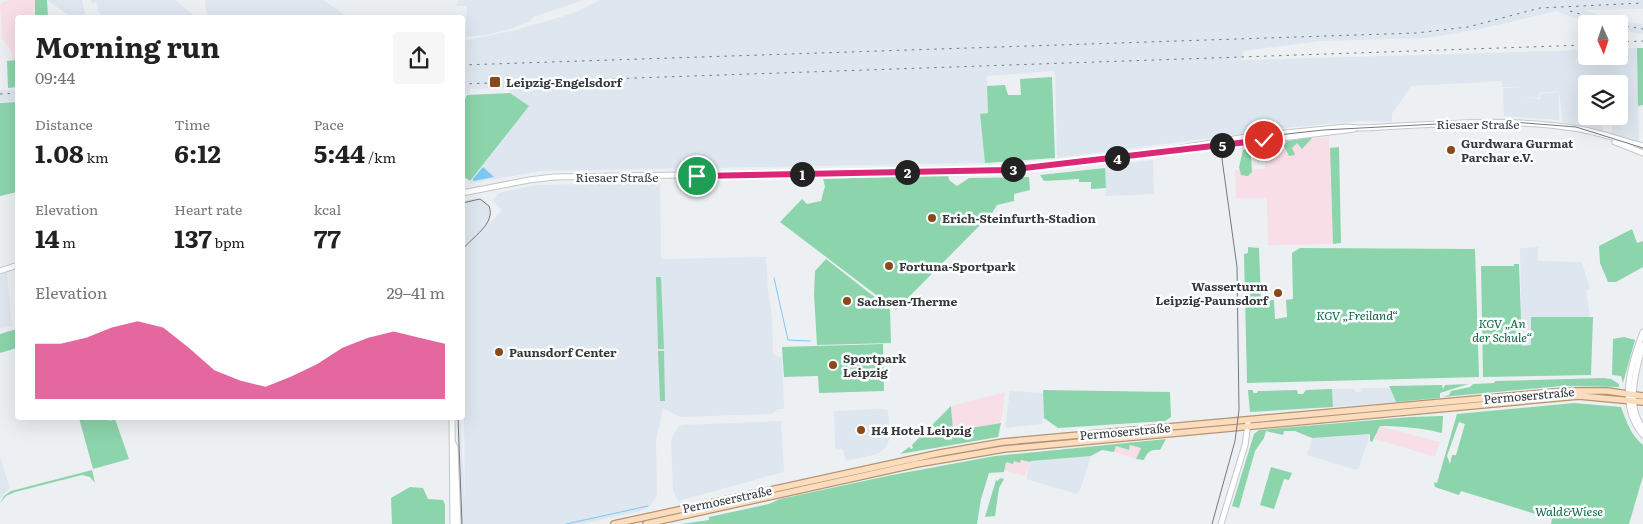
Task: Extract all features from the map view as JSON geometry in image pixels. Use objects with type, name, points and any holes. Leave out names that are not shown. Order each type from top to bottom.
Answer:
[{"type":"main road","name":"Riesaer Straße","points":[[465,192],[542,178],[1008,170],[1359,128],[1496,123],[1558,126],[1643,146]]},
{"type":"main road","name":"Riesaer Straße","points":[[1596,134],[1643,153]]},
{"type":"main road","points":[[0,271],[15,267]]},
{"type":"main road","points":[[1643,332],[1632,367],[1631,397],[1633,422],[1643,435]]},
{"type":"main road","points":[[1643,345],[1631,397],[1635,415],[1643,428]]},
{"type":"main road","name":"Permoserstraße","points":[[646,524],[966,455],[1036,445],[1248,423],[1391,404],[1580,390],[1631,397],[1643,402]]},
{"type":"main road","name":"Permoserstraße","points":[[614,524],[931,455],[994,444],[1579,396],[1643,396]]},
{"type":"main road","points":[[1334,412],[1340,408]]},
{"type":"main road","points":[[452,420],[454,524]]},
{"type":"main road","points":[[1221,524],[1245,445],[1248,423]]},
{"type":"main road","points":[[453,442],[455,447],[458,524]]},
{"type":"shaded area","points":[[10,0],[35,0],[34,15],[15,15],[15,60],[13,60],[11,50],[2,39],[0,5],[2,2]]},
{"type":"shaded area","points":[[47,0],[82,0],[86,15],[68,15]]},
{"type":"shaded area","points":[[91,0],[175,0],[194,15],[102,15],[98,11],[97,2],[92,3]]},
{"type":"shaded area","points":[[205,0],[323,0],[345,15],[207,15]]},
{"type":"shaded area","points":[[458,0],[584,0],[533,17],[531,21],[507,30],[487,35],[465,37],[467,6],[456,6]]},
{"type":"shaded area","points":[[600,0],[1643,0],[1643,9],[1584,10],[1599,15],[1578,15],[1578,20],[1556,11],[1480,29],[1426,38],[1321,41],[1244,51],[1241,60],[1578,50],[1578,65],[1628,65],[1628,48],[1637,48],[1639,143],[1612,134],[1612,125],[1628,125],[1628,75],[1578,75],[1578,125],[1603,125],[1603,131],[1563,122],[1559,91],[1539,93],[1539,98],[1522,99],[1540,99],[1540,94],[1559,92],[1559,120],[1504,116],[1503,88],[1522,87],[1502,87],[1502,81],[1411,86],[1392,114],[1392,122],[1362,121],[1293,127],[1057,158],[1055,74],[1053,71],[987,76],[988,114],[980,115],[985,163],[540,171],[468,184],[529,106],[510,93],[510,88],[470,89],[470,94],[465,94],[465,41],[516,30],[574,13]]},
{"type":"shaded area","points":[[1628,22],[1643,24],[1643,34],[1628,32]]},
{"type":"shaded area","points":[[0,90],[15,90],[15,101],[0,102]]},
{"type":"shaded area","points":[[1329,137],[1333,244],[1268,245],[1267,198],[1236,198],[1235,170],[1265,169],[1266,146],[1270,143]]},
{"type":"shaded area","points":[[1153,160],[1154,194],[1106,196],[1105,166]]},
{"type":"shaded area","points":[[660,182],[661,259],[766,257],[772,317],[773,355],[782,357],[784,409],[778,409],[772,414],[680,417],[663,408],[656,441],[657,496],[649,507],[641,511],[583,524],[460,524],[457,420],[460,420],[465,499],[465,201],[476,198],[486,201],[491,211],[489,224],[502,210],[493,200],[499,193],[536,185]]},
{"type":"shaded area","points":[[1538,247],[1538,261],[1582,262],[1590,289],[1586,290],[1590,317],[1531,317],[1531,345],[1522,346],[1520,248]]},
{"type":"shaded area","points":[[7,273],[12,326],[0,329],[0,275]]},
{"type":"shaded area","points":[[1360,388],[1389,388],[1396,402],[1333,407],[1332,389],[1355,389],[1355,392],[1361,392]]},
{"type":"shaded area","points":[[1010,391],[1043,393],[1044,418],[1042,424],[1005,428]]},
{"type":"shaded area","points":[[1005,392],[1001,423],[953,431],[951,406]]},
{"type":"shaded area","points":[[888,410],[890,438],[886,447],[878,454],[846,461],[843,450],[835,448],[834,411]]},
{"type":"shaded area","points":[[781,421],[784,472],[678,501],[673,490],[671,440],[678,427],[682,425]]},
{"type":"shaded area","points":[[1379,426],[1440,442],[1435,457],[1375,439]]},
{"type":"shaded area","points":[[1370,434],[1359,468],[1356,470],[1307,455],[1312,438]]},
{"type":"shaded area","points":[[1130,445],[1141,448],[1136,459],[1114,452],[1116,446],[1129,450]]},
{"type":"shaded area","points":[[1091,456],[1077,494],[1026,479],[1031,461]]},
{"type":"shaded area","points":[[0,457],[10,488],[0,498]]},
{"type":"shaded area","points":[[1021,460],[1030,463],[1025,476],[1004,470],[1006,462]]},
{"type":"green space","points":[[35,0],[47,0],[48,15],[35,15]]},
{"type":"green space","points":[[1637,48],[1643,48],[1643,105],[1638,106]]},
{"type":"green space","points":[[15,60],[15,87],[8,88],[7,61]]},
{"type":"green space","points":[[1052,77],[1055,158],[985,163],[980,114],[988,113],[987,86],[1005,85],[1008,95],[1021,95],[1020,79]]},
{"type":"green space","points":[[510,93],[529,106],[470,181],[465,177],[465,98],[467,95]]},
{"type":"green space","points":[[15,102],[15,192],[0,196],[0,103]]},
{"type":"green space","points":[[1313,137],[1302,149],[1297,143],[1292,148],[1295,155],[1289,156],[1284,146],[1287,141]]},
{"type":"green space","points":[[1339,147],[1341,243],[1333,244],[1330,148]]},
{"type":"green space","points":[[1243,150],[1248,150],[1251,156],[1252,172],[1248,176],[1241,175],[1239,167]]},
{"type":"green space","points":[[1105,168],[1106,188],[1091,189],[1091,182],[1079,182],[1079,179],[1044,181],[1040,175]]},
{"type":"green space","name":"Fortuna-Sportpark","points":[[948,175],[949,180],[957,186],[969,178],[1029,177],[1030,190],[1014,194],[1014,201],[997,205],[992,213],[896,310],[780,222],[802,199],[807,204],[821,201],[825,186],[823,179]]},
{"type":"green space","points":[[1632,229],[1637,243],[1643,241],[1643,267],[1616,282],[1608,282],[1600,263],[1599,246]]},
{"type":"green space","name":"KGV „Freiland“","points":[[1248,247],[1259,248],[1261,301],[1274,300],[1275,319],[1287,317],[1286,300],[1293,299],[1292,253],[1300,248],[1475,249],[1479,377],[1247,383],[1244,254],[1248,253]]},
{"type":"green space","name":"Sachsen-Therme","points":[[826,259],[890,309],[891,343],[817,345],[814,294],[815,271]]},
{"type":"green space","name":"KGV „An der Schule“","points":[[1514,264],[1519,264],[1522,346],[1531,345],[1531,317],[1593,317],[1591,375],[1483,377],[1481,266],[1514,266]]},
{"type":"green space","points":[[656,277],[661,277],[664,349],[658,349]]},
{"type":"green space","points":[[15,330],[15,349],[0,353],[0,334]]},
{"type":"green space","points":[[1624,337],[1635,340],[1623,383],[1621,376],[1612,375],[1613,339]]},
{"type":"green space","name":"Sportpark Leipzig","points":[[883,344],[884,391],[819,393],[818,376],[784,377],[782,347]]},
{"type":"green space","points":[[658,351],[664,351],[665,401],[660,401]]},
{"type":"green space","points":[[1611,379],[1619,384],[1619,387],[1563,386],[1442,397],[1449,395],[1451,391],[1470,387],[1473,384],[1494,383],[1495,381]]},
{"type":"green space","points":[[1468,384],[1440,393],[1440,398],[1396,402],[1389,386],[1442,385],[1443,389],[1445,385]]},
{"type":"green space","points":[[1332,389],[1333,407],[1250,412],[1248,390],[1253,390],[1253,393],[1257,393],[1258,391],[1297,390],[1298,394],[1303,394],[1306,390]]},
{"type":"green space","points":[[1043,390],[1170,392],[1171,417],[1165,421],[1058,428],[1044,418]]},
{"type":"green space","name":"Wald&Wiese","points":[[1574,403],[1621,407],[1632,432],[1643,445],[1643,476],[1629,524],[1551,524],[1552,519],[1461,491],[1459,495],[1435,487],[1434,482],[1437,483],[1457,414]],"holes":[[[1459,422],[1465,424],[1456,455],[1452,455],[1450,464],[1447,456]]]},
{"type":"green space","points":[[951,406],[953,431],[1001,423],[998,437],[900,454],[909,447],[913,448],[912,445]]},
{"type":"green space","points":[[1443,416],[1442,433],[1396,426],[1380,426],[1372,442],[1370,441],[1370,434],[1312,438],[1295,431],[1284,431],[1283,435],[1266,431],[1264,438],[1255,451],[1239,508],[1232,506],[1254,434],[1259,430],[1410,417]]},
{"type":"green space","points":[[80,420],[115,420],[129,459],[93,469]]},
{"type":"green space","points":[[1166,439],[1160,450],[1150,452],[1144,460],[1136,459],[1141,448],[1130,445],[1129,450],[1116,446],[1114,452],[1102,450],[1091,456],[1030,462],[1021,460],[1020,463],[1014,461],[1013,464],[1006,462],[1004,472],[989,473],[981,499],[977,524],[681,524],[709,520],[709,517],[769,504],[780,499],[892,475],[995,456]]},
{"type":"green space","points":[[1271,467],[1292,473],[1289,480],[1284,479],[1274,509],[1260,505]]},
{"type":"green space","points":[[92,470],[95,483],[90,477],[82,475],[15,492],[6,496],[0,503],[4,496],[11,491]]},
{"type":"green space","points":[[1000,478],[1004,479],[999,488],[995,516],[985,517],[996,480],[998,481]]},
{"type":"green space","points":[[410,487],[423,488],[428,499],[443,500],[445,505],[445,524],[392,524],[391,498]]},
{"type":"water","points":[[483,167],[494,177],[473,181],[473,179]]},
{"type":"waterway","points":[[774,278],[788,340],[810,341]]},
{"type":"waterway","points":[[566,524],[648,506]]},
{"type":"tram line","points":[[1212,524],[1235,441],[1239,410],[1237,267],[1222,159],[1227,146],[1242,139],[1323,130],[1475,122],[1513,122],[1576,127],[1643,148]]},
{"type":"tram line","points":[[465,202],[480,199],[489,206],[490,213],[489,219],[482,230],[465,247]]},
{"type":"tram line","points":[[458,420],[462,524]]},
{"type":"railway","points":[[465,65],[1416,33],[1468,27],[1540,8],[1643,3]]},
{"type":"railway","points":[[1570,11],[1584,15]]},
{"type":"railway","points":[[1628,26],[1643,29]]},
{"type":"railway","points":[[1628,42],[1643,41]]},
{"type":"railway","points":[[465,84],[1578,45]]},
{"type":"railway","points":[[0,94],[15,93]]},
{"type":"place","name":"Leipzig-Engelsdorf","points":[[495,82]]},
{"type":"place","name":"Gurdwara Gurmat Parchar e.V.","points":[[1451,150]]},
{"type":"place","name":"Erich-Steinfurth-Stadion","points":[[932,218]]},
{"type":"place","name":"Fortuna-Sportpark","points":[[889,266]]},
{"type":"place","name":"Wasserturm Leipzig-Paunsdorf","points":[[1278,293]]},
{"type":"place","name":"Sachsen-Therme","points":[[847,301]]},
{"type":"place","name":"Paunsdorf Center","points":[[499,352]]},
{"type":"place","name":"Sportpark Leipzig","points":[[833,365]]},
{"type":"place","name":"H4 Hotel Leipzig","points":[[861,430]]},
{"type":"route","points":[[697,176],[1008,170],[1264,140]]}]
